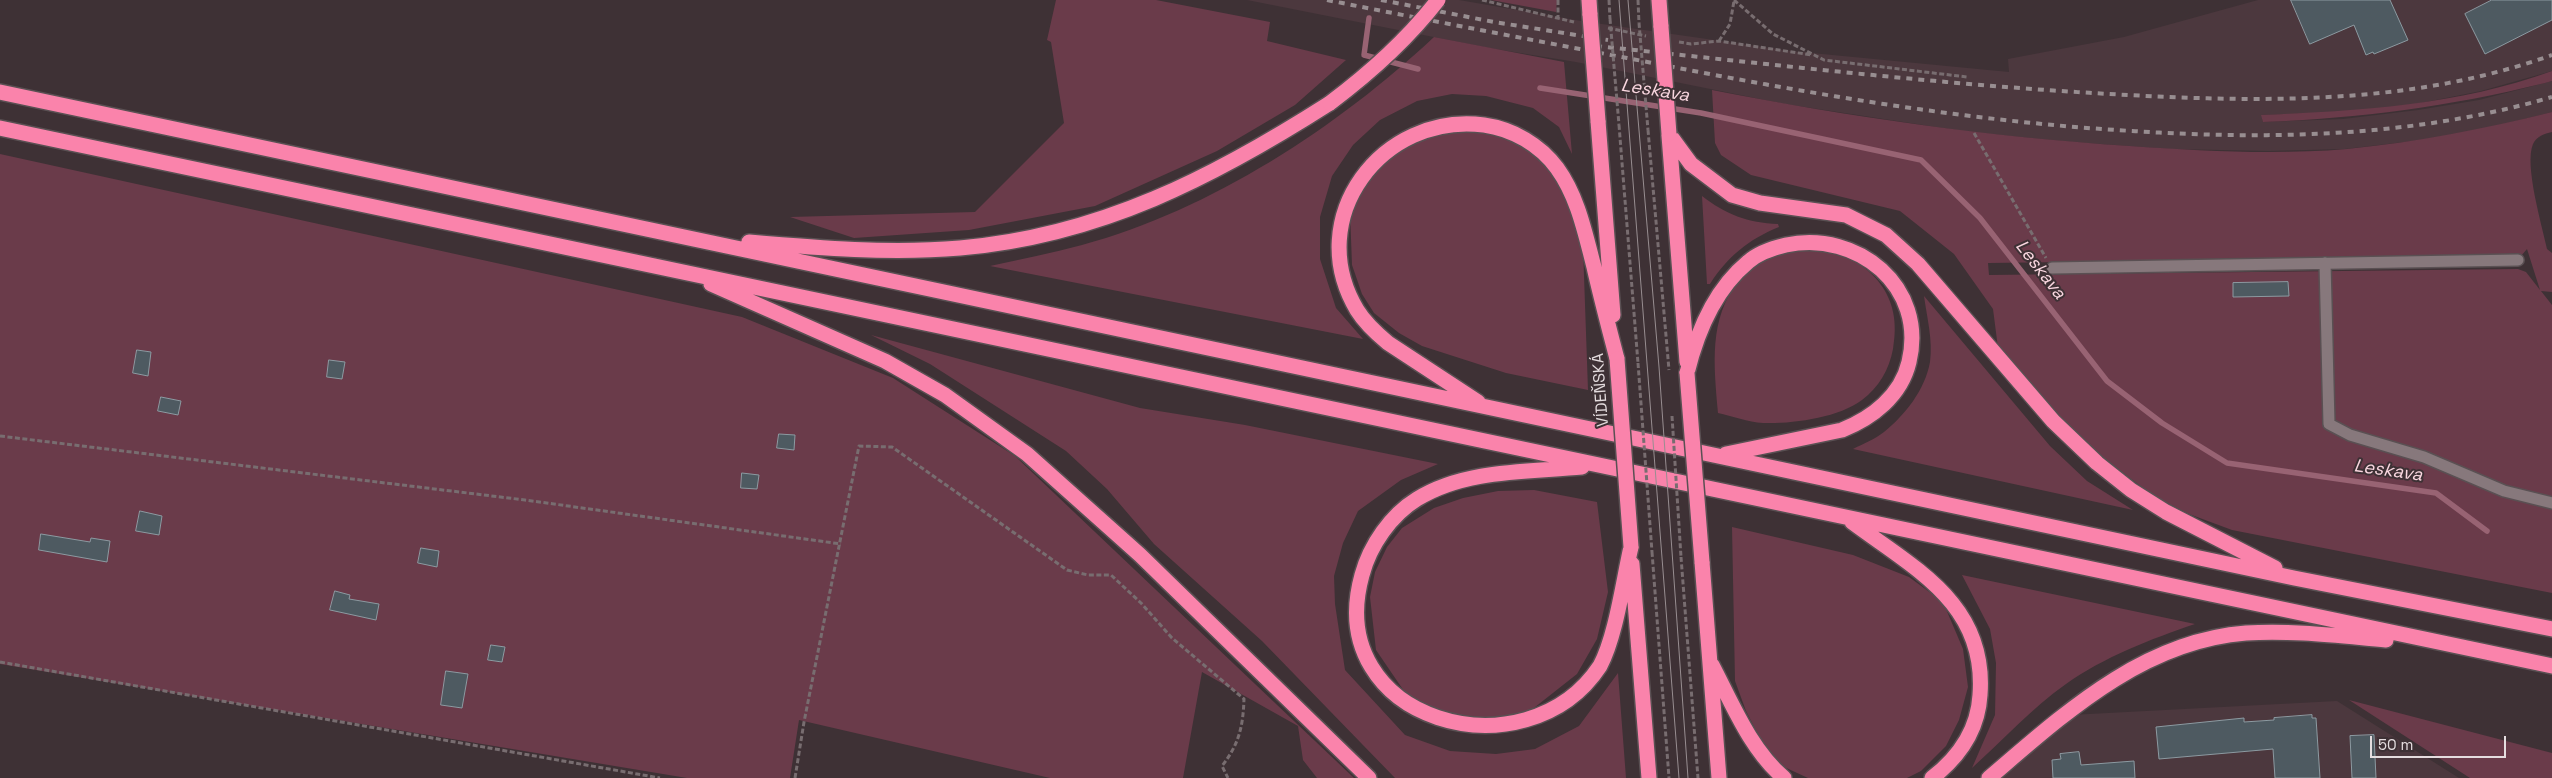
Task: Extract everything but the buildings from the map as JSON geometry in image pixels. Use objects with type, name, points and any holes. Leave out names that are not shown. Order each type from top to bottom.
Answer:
[{"type":"highway","points":[[685,237],[822,248],[960,248],[1035,236],[1118,214],[1157,199],[1244,156],[1330,102],[1354,85],[1398,46],[1438,0]]},
{"type":"highway","points":[[1659,0],[1658,32],[1669,134],[1718,778]]},
{"type":"highway","name":"VÍDEŇSKÁ","points":[[1590,16],[1649,778]]},
{"type":"highway","points":[[0,92],[2294,578],[2552,629]]},
{"type":"highway","points":[[1486,406],[1388,343],[1375,332],[1356,309],[1342,267],[1340,253],[1343,220],[1350,198],[1359,180],[1372,163],[1390,148],[1429,128],[1456,123],[1493,126],[1525,139],[1553,163],[1567,183],[1578,210],[1617,359]]},
{"type":"highway","points":[[0,128],[2552,666]]},
{"type":"highway","points":[[1669,134],[1691,164],[1732,194],[1760,203],[1846,216],[1886,235],[1918,264],[2053,422],[2114,478],[2166,512],[2294,578]]},
{"type":"highway","points":[[1687,373],[1699,332],[1719,294],[1749,261],[1777,247],[1809,242],[1839,246],[1854,252],[1873,263],[1891,279],[1906,306],[1912,336],[1908,366],[1902,381],[1882,406],[1863,420],[1842,430],[1720,455]]},
{"type":"highway","points":[[679,271],[885,361],[945,395],[983,420],[1071,491],[1369,778]]},
{"type":"highway","points":[[1597,465],[1463,480],[1436,489],[1404,509],[1380,535],[1371,549],[1359,585],[1357,622],[1366,658],[1375,675],[1392,697],[1414,715],[1448,731],[1481,736],[1511,734],[1541,724],[1568,706],[1580,695],[1601,664],[1612,630],[1630,547]]},
{"type":"highway","points":[[1846,518],[1940,588],[1961,612],[1974,640],[1978,655],[1981,685],[1974,724],[1962,748],[1932,778]]},
{"type":"highway","points":[[1989,778],[2082,699],[2104,684],[2152,659],[2200,642],[2225,636],[2273,633],[2445,644]]},
{"type":"highway","points":[[1709,659],[1754,743],[1765,759],[1784,778]]},
{"type":"lane","points":[[2052,268],[2518,260]]},
{"type":"lane","points":[[2325,263],[2330,424],[2350,435],[2424,458],[2504,491],[2552,503]]},
{"type":"path","points":[[1482,0],[1558,18],[1590,16],[1658,32]]},
{"type":"path","points":[[1558,0],[1558,18]]},
{"type":"path","points":[[1609,0],[1669,778]]},
{"type":"path","points":[[1638,0],[1670,379]]},
{"type":"path","points":[[1719,42],[1730,24],[1734,0]]},
{"type":"path","points":[[1734,0],[1773,34],[1824,60],[1966,77]]},
{"type":"path","points":[[1673,41],[1691,44],[1719,42],[1812,55]]},
{"type":"path","points":[[1974,133],[2052,268]]},
{"type":"path","points":[[1672,409],[1680,557],[1698,778]]},
{"type":"path","points":[[0,436],[525,500],[841,544]]},
{"type":"path","points":[[795,778],[804,722],[859,446],[892,447],[1067,570],[1088,575],[1111,575],[1141,602],[1172,638],[1244,699],[1242,729],[1230,756],[1222,766],[1228,778]]},
{"type":"path","points":[[0,662],[660,778]]},
{"type":"shaded area","points":[[1056,0],[1156,0],[1270,22],[1267,41],[1346,60],[1295,105],[1217,151],[1095,206],[969,230],[854,238],[790,217],[975,212],[1064,123],[1051,42],[1047,40]]},
{"type":"shaded area","points":[[1247,0],[1459,0],[1581,21],[1791,51],[2009,72],[2008,59],[2124,37],[2258,0],[2552,0],[2552,71],[2481,91],[2411,105],[2346,112],[2262,115],[2263,122],[2343,119],[2479,100],[2552,81],[2552,112],[2485,129],[2422,140],[2345,149],[2268,151],[2171,149],[2072,142],[1969,132],[1785,104],[1576,62],[1489,48]]},
{"type":"shaded area","points":[[1491,0],[1557,0],[1556,12]]},
{"type":"shaded area","points":[[1434,37],[1564,62],[1572,154],[1559,127],[1533,108],[1486,96],[1452,94],[1417,101],[1380,120],[1353,145],[1332,176],[1320,217],[1320,259],[1336,308],[1363,339],[990,266],[1082,245],[1130,230],[1225,188],[1270,162],[1357,103]]},
{"type":"shaded area","points":[[2552,71],[2552,81],[2439,105],[2335,118],[2300,120],[2263,122],[2261,115],[2372,108],[2445,99],[2481,92]]},
{"type":"shaded area","points":[[1712,90],[1920,125],[2077,142],[2238,152],[2320,151],[2399,143],[2501,124],[2552,112],[2552,132],[2541,136],[2533,144],[2531,166],[2532,180],[2547,249],[2552,253],[2552,292],[2541,291],[2552,305],[2552,593],[2232,530],[2189,514],[2155,497],[2096,452],[2058,416],[1998,348],[1993,309],[1954,254],[1900,211],[1751,175],[1721,155],[1715,143]],"holes":[[[2527,249],[2540,290],[2526,272],[2518,269],[1989,275],[1988,263],[2521,256]]]},
{"type":"shaded area","points":[[1450,131],[1480,131],[1510,139],[1534,153],[1551,171],[1563,191],[1583,247],[1588,390],[1506,373],[1422,346],[1399,333],[1374,313],[1362,294],[1352,265],[1350,212],[1364,181],[1404,146]]},
{"type":"shaded area","points":[[0,154],[742,317],[893,378],[1015,456],[1354,778],[1317,778],[1303,760],[1298,726],[1202,672],[1183,778],[1050,778],[799,720],[790,778],[687,778],[0,664]]},
{"type":"shaded area","points":[[1702,196],[1728,213],[1757,222],[1778,224],[1779,227],[1748,243],[1731,257],[1710,284],[1707,284]]},
{"type":"shaded area","points":[[1825,246],[1857,263],[1870,273],[1881,284],[1889,298],[1895,330],[1891,357],[1882,378],[1862,400],[1840,411],[1814,419],[1763,423],[1718,413],[1715,344],[1722,311],[1729,295],[1748,269],[1763,257],[1782,252]]},
{"type":"shaded area","points":[[1924,296],[2050,446],[2087,481],[2133,510],[1853,449],[1877,437],[1892,425],[1913,401],[1924,382],[1930,362],[1931,346]]},
{"type":"shaded area","points":[[871,335],[1140,408],[1245,425],[1438,464],[1401,480],[1358,511],[1343,543],[1334,576],[1335,604],[1345,670],[1405,735],[1450,751],[1496,754],[1535,749],[1579,726],[1618,673],[1626,778],[1395,778],[1262,641],[1154,544],[1107,489],[1066,451],[930,364]]},
{"type":"shaded area","points":[[1534,490],[1597,502],[1608,592],[1597,639],[1577,674],[1525,715],[1484,722],[1436,715],[1406,694],[1376,650],[1370,597],[1375,572],[1387,547],[1402,528],[1434,508],[1463,498],[1498,491]]},
{"type":"shaded area","points":[[1732,527],[1853,555],[1909,577],[1943,602],[1963,649],[1968,687],[1959,720],[1946,746],[1921,771],[1907,778],[1808,778],[1782,766],[1761,740],[1746,711],[1735,681]]},
{"type":"shaded area","points":[[1962,575],[2195,624],[2112,657],[2081,674],[2041,703],[1972,768],[1995,715],[1996,663],[1990,629]]},
{"type":"shaded area","points":[[2349,700],[2552,753],[2552,778],[2470,778]]},
{"type":"shaded area","points":[[2337,701],[2459,778],[1999,778],[2070,715]]},
{"type":"waterway","name":"Leskava","points":[[1369,18],[1364,55],[1418,69]]},
{"type":"waterway","name":"Leskava","points":[[1540,88],[1701,113],[1921,160],[1980,218],[2107,381],[2162,423],[2227,463],[2436,493],[2487,531]]},
{"type":"tram line","points":[[1619,0],[1679,778]]},
{"type":"tram line","points":[[1628,0],[1659,367],[1688,778]]},
{"type":"railway","points":[[1327,0],[1815,93],[1941,112],[2068,126],[2185,134],[2291,135],[2344,132],[2396,128],[2448,120],[2552,97]]},
{"type":"railway","points":[[1381,0],[1494,22],[1608,40]]},
{"type":"railway","points":[[1596,46],[2030,89],[2150,96],[2266,99],[2382,93],[2440,85],[2496,72],[2552,55]]}]
